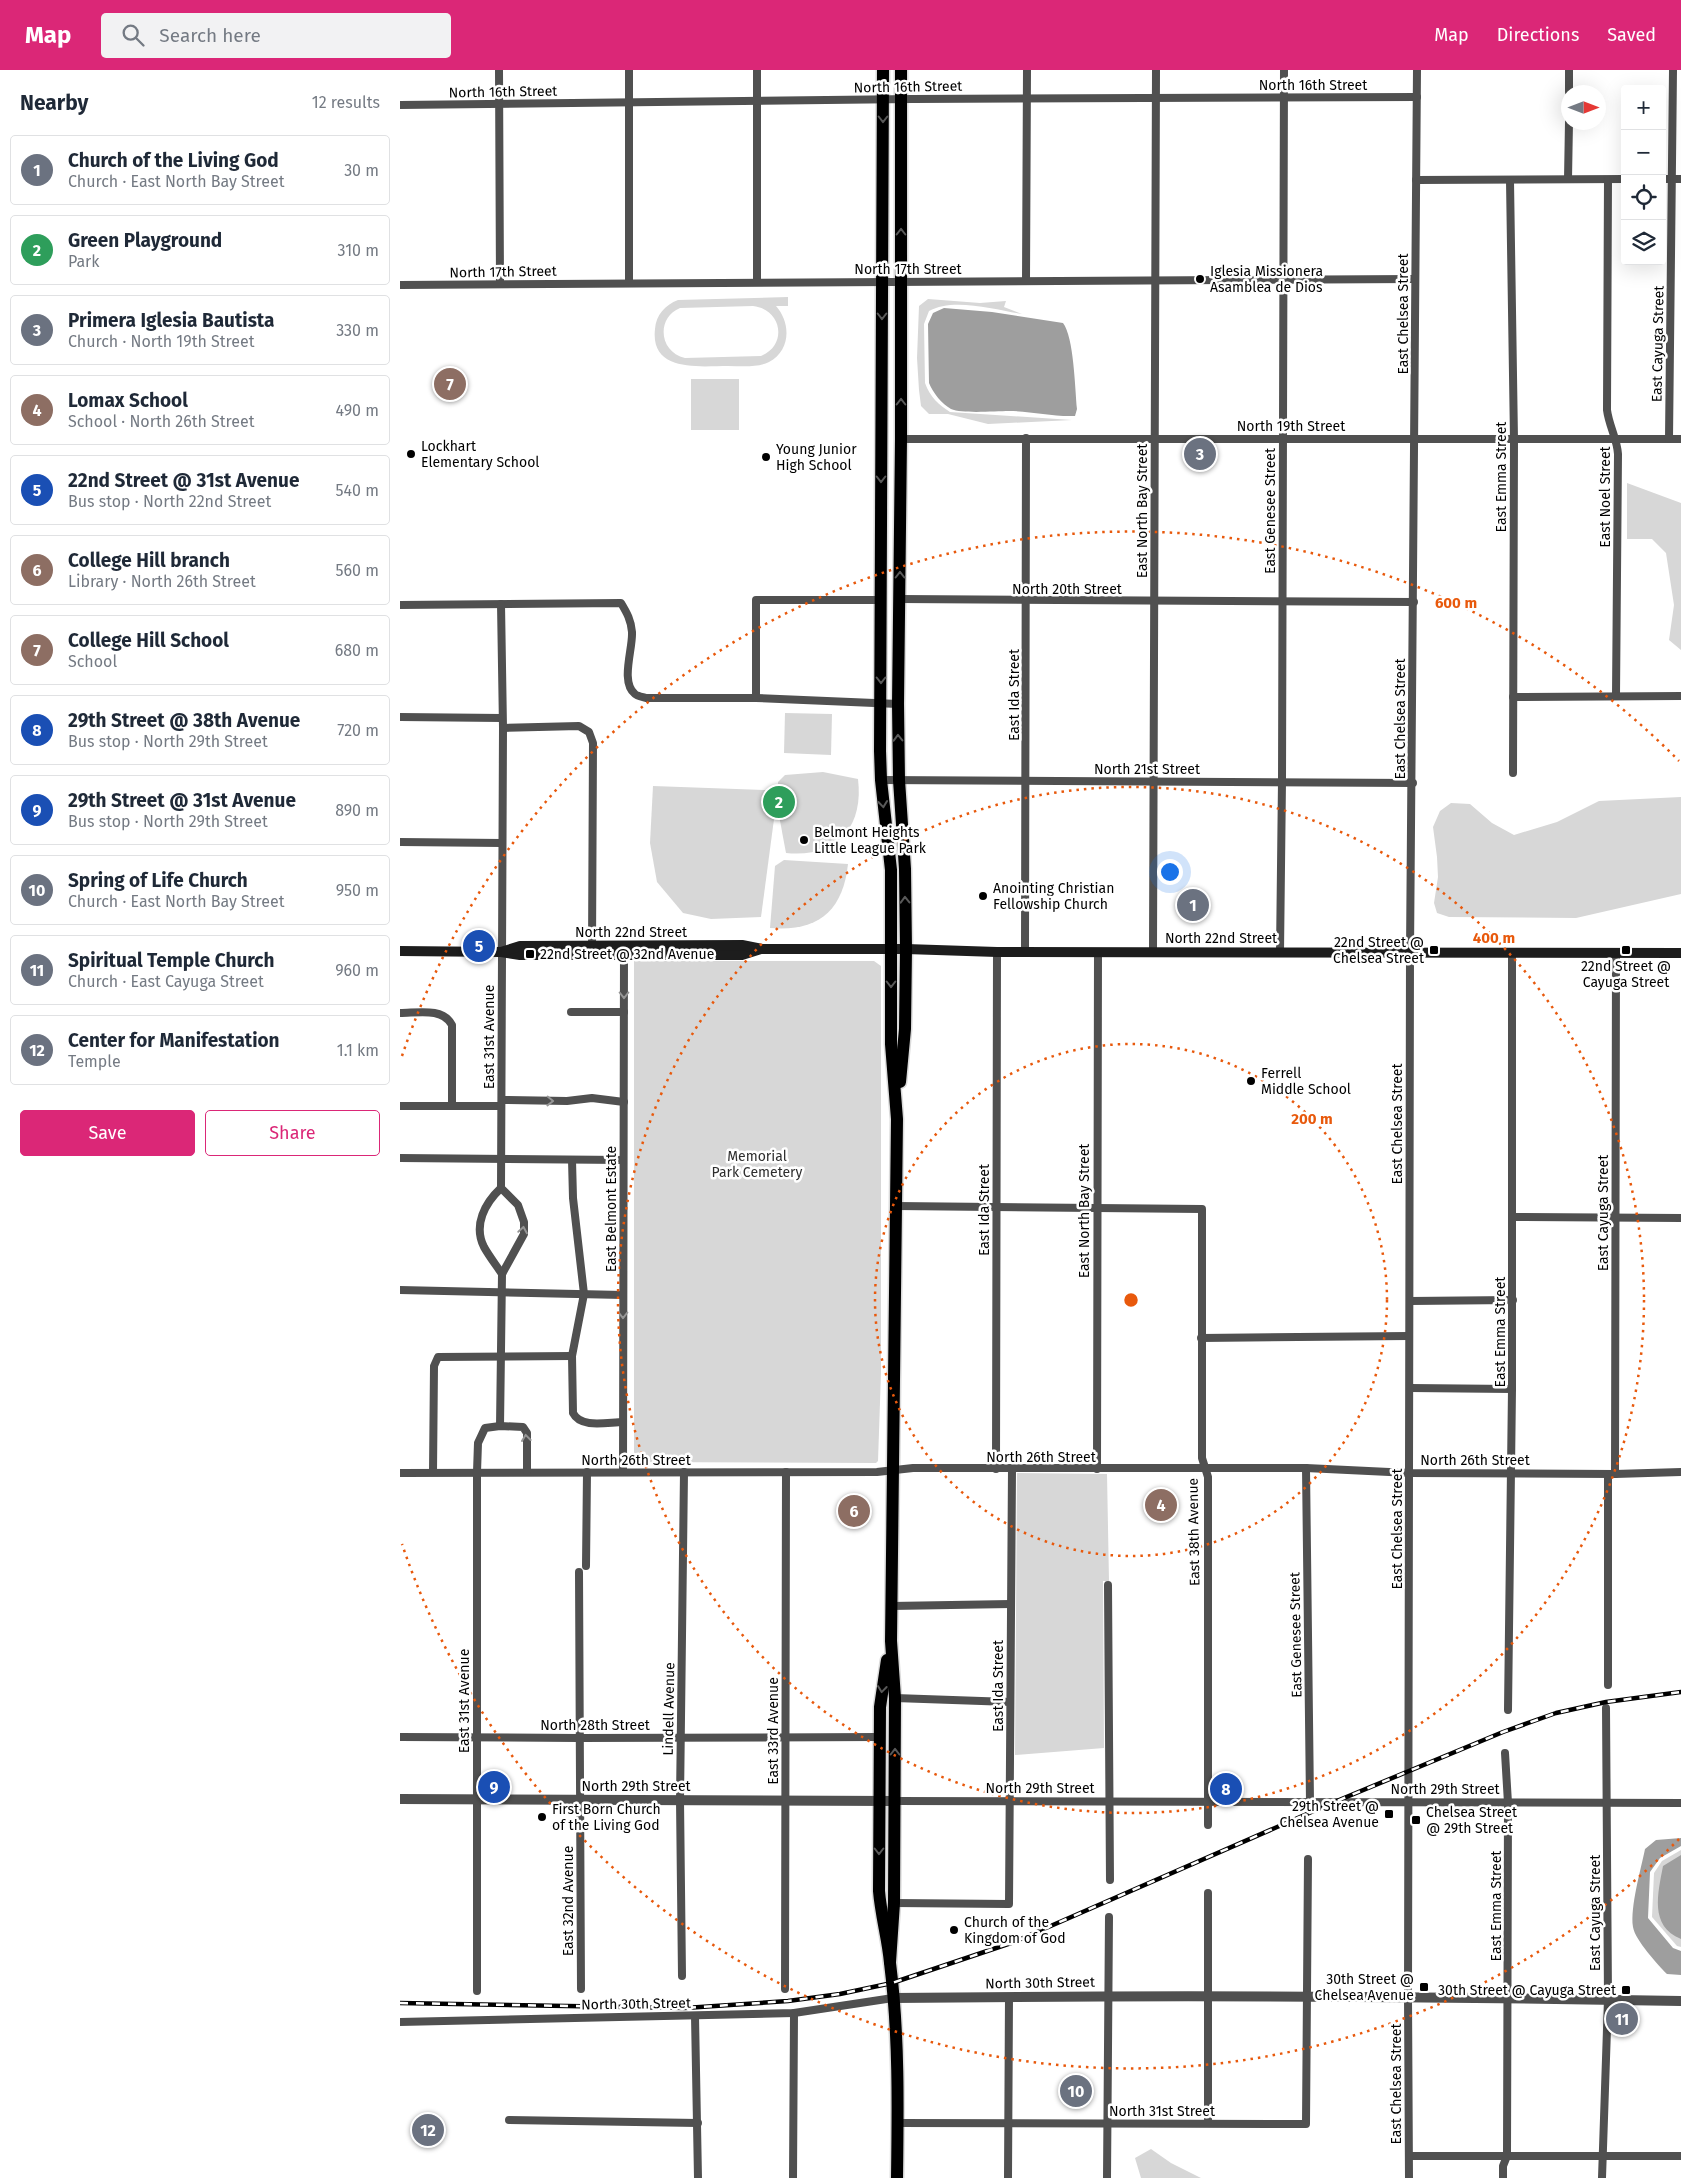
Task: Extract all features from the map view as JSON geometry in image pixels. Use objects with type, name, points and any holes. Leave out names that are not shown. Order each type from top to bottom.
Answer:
[{"type":"main road","points":[[883,70],[881,780],[891,870],[891,1044],[897,1119]]},
{"type":"main road","points":[[890,1962],[894,1903],[895,1698],[891,1641],[891,1606],[896,1330],[897,1119],[905,1029],[906,949],[904,870],[898,780],[901,439],[900,70]]},
{"type":"main road","points":[[881,600],[888,604],[894,614],[895,638],[899,655]]},
{"type":"main road","name":"North 22nd Street","points":[[400,951],[501,952],[520,955],[592,951],[742,955],[762,949],[906,949],[997,952],[1681,953]]},
{"type":"main road","points":[[891,1641],[883,1683],[879,1737],[879,1891],[881,1917],[890,1962],[893,1998],[897,2066],[897,2178]]},
{"type":"street","points":[[499,70],[500,284]]},
{"type":"street","points":[[629,70],[629,283]]},
{"type":"street","points":[[757,70],[757,281]]},
{"type":"street","points":[[1026,281],[1027,70]]},
{"type":"street","name":"East North Bay Street","points":[[1153,952],[1156,70]]},
{"type":"street","name":"East Genesee Street","points":[[1280,952],[1284,70]]},
{"type":"street","name":"East Chelsea Street","points":[[1409,2178],[1410,953],[1413,783],[1417,70]]},
{"type":"street","points":[[1569,70],[1569,85]]},
{"type":"street","name":"East Cayuga Street","points":[[1669,439],[1677,179],[1673,70]]},
{"type":"street","name":"North 16th Street","points":[[400,105],[1027,98],[1417,97]]},
{"type":"street","points":[[1568,179],[1569,130]]},
{"type":"street","points":[[1416,180],[1621,179]]},
{"type":"street","name":"East Noel Street","points":[[1608,180],[1607,410],[1608,421],[1617,440],[1616,696]]},
{"type":"street","name":"East Emma Street","points":[[1510,181],[1514,439],[1513,773]]},
{"type":"street","name":"North 17th Street","points":[[400,285],[757,281],[1415,279]]},
{"type":"street","points":[[1672,303],[1681,303]]},
{"type":"street","name":"East Ida Street","points":[[1024,951],[1026,438]]},
{"type":"street","name":"North 19th Street","points":[[901,439],[1681,439]]},
{"type":"street","points":[[756,698],[756,600],[881,600]]},
{"type":"street","name":"North 20th Street","points":[[900,600],[1414,602]]},
{"type":"street","points":[[400,605],[621,603],[630,617],[632,634],[627,676],[628,685],[635,694],[646,698],[756,698],[898,704]]},
{"type":"street","name":"East 31st Avenue","points":[[501,604],[501,1188]]},
{"type":"street","points":[[1513,697],[1681,696]]},
{"type":"street","points":[[400,717],[502,718]]},
{"type":"street","points":[[502,728],[579,726],[589,732],[593,743],[592,951]]},
{"type":"street","name":"North 21st Street","points":[[881,780],[1413,783]]},
{"type":"street","points":[[400,842],[502,843]]},
{"type":"street","name":"East Belmont Estate","points":[[623,1472],[624,951]]},
{"type":"street","name":"East Ida Street","points":[[996,1469],[997,952]]},
{"type":"street","name":"East North Bay Street","points":[[1097,1469],[1098,952]]},
{"type":"street","name":"East Emma Street","points":[[1508,1710],[1513,1300],[1512,953]]},
{"type":"street","name":"East Cayuga Street","points":[[1608,1685],[1616,1218],[1616,953]]},
{"type":"street","points":[[571,1012],[624,1012]]},
{"type":"street","points":[[400,1013],[442,1013],[452,1025],[452,1106]]},
{"type":"street","points":[[400,1106],[452,1106],[567,1101],[592,1098],[624,1102]]},
{"type":"street","points":[[400,1158],[623,1160]]},
{"type":"street","points":[[572,1160],[573,1198],[584,1294],[572,1356],[573,1413],[575,1418],[586,1423],[623,1422]]},
{"type":"street","points":[[502,1274],[524,1234],[524,1222],[518,1205],[501,1188],[484,1208],[480,1225],[483,1245],[502,1274],[500,1426],[520,1425],[526,1430],[527,1472]]},
{"type":"street","points":[[896,1206],[1097,1208]]},
{"type":"street","name":"East 38th Avenue","points":[[1097,1208],[1202,1209],[1202,1458],[1208,1477],[1208,1825]]},
{"type":"street","points":[[1513,1217],[1681,1218]]},
{"type":"street","points":[[400,1290],[623,1295]]},
{"type":"street","points":[[1410,1301],[1513,1300]]},
{"type":"street","points":[[1201,1338],[1410,1336]]},
{"type":"street","points":[[433,1472],[436,1361],[443,1356],[572,1356]]},
{"type":"street","points":[[1410,1388],[1512,1389]]},
{"type":"street","name":"East 31st Avenue","points":[[476,1991],[478,1443],[485,1428],[500,1426]]},
{"type":"street","name":"North 26th Street","points":[[400,1472],[786,1472],[913,1468],[1306,1468],[1410,1473],[1611,1474],[1681,1472]]},
{"type":"street","name":"East Genesee Street","points":[[1306,1468],[1310,1802]]},
{"type":"street","name":"East Ida Street","points":[[894,1903],[1009,1904],[1012,1469]]},
{"type":"street","name":"East 32nd Avenue","points":[[581,1989],[581,1800],[579,1738],[582,1569],[587,1472]]},
{"type":"street","name":"Lindell Avenue","points":[[682,1976],[680,1800],[684,1472]]},
{"type":"street","name":"East 33rd Avenue","points":[[785,1989],[786,1472]]},
{"type":"street","points":[[1108,1585],[1110,1880]]},
{"type":"street","points":[[891,1606],[1011,1604]]},
{"type":"street","points":[[895,1698],[1010,1702]]},
{"type":"street","name":"East Cayuga Street","points":[[1602,2178],[1608,1999],[1606,1708]]},
{"type":"street","name":"North 28th Street","points":[[400,1736],[579,1738],[879,1737]]},
{"type":"street","name":"East Emma Street","points":[[1503,2178],[1503,2166],[1507,2156],[1508,1999],[1508,1803],[1505,1753]]},
{"type":"street","name":"North 29th Street","points":[[400,1799],[1681,1803]]},
{"type":"street","points":[[1306,1996],[1308,1859]]},
{"type":"street","points":[[1208,1893],[1208,2123]]},
{"type":"street","points":[[1106,2178],[1110,1995],[1109,1916]]},
{"type":"street","name":"North 30th Street","points":[[400,2022],[794,2013],[893,1998],[1110,1995],[1681,2001]]},
{"type":"street","name":"North 31st Street","points":[[898,2123],[1306,2124],[1306,1996]]},
{"type":"street","points":[[1008,2178],[1009,1997]]},
{"type":"street","points":[[793,2178],[794,2013]]},
{"type":"street","points":[[695,2016],[698,2178]]},
{"type":"street","points":[[509,2120],[698,2123]]},
{"type":"street","points":[[1409,2156],[1681,2156]]},
{"type":"green space","points":[[788,297],[788,306],[776,306],[781,313],[786,328],[785,343],[776,357],[769,362],[754,366],[691,366],[669,360],[660,353],[656,343],[655,329],[657,319],[662,311],[678,300]],"holes":[[[753,306],[763,309],[775,320],[778,336],[770,351],[761,356],[685,358],[676,355],[666,342],[664,327],[667,319],[680,308]]]},
{"type":"green space","points":[[928,299],[980,303],[1006,301],[1004,307],[1022,314],[962,305],[939,307],[929,311],[924,324],[925,383],[932,396],[942,406],[950,412],[1072,420],[988,424],[948,414],[929,414],[921,406],[917,358],[919,306]]},
{"type":"green space","points":[[691,379],[739,379],[739,430],[691,430]]},
{"type":"green space","points":[[1627,483],[1681,503],[1681,650],[1669,640],[1674,605],[1666,553],[1652,539],[1627,539]]},
{"type":"green space","points":[[785,713],[832,714],[831,755],[784,753]]},
{"type":"green space","points":[[823,772],[858,779],[859,796],[851,825],[843,836],[832,845],[804,853],[786,853],[778,810],[778,782],[785,775]]},
{"type":"green space","points":[[653,786],[765,790],[776,804],[761,917],[711,919],[683,913],[657,882],[650,843]]},
{"type":"green space","points":[[1681,797],[1681,894],[1576,918],[1449,917],[1437,913],[1434,903],[1438,877],[1433,827],[1440,811],[1451,803],[1470,804],[1492,823],[1514,835],[1557,822],[1599,801]]},
{"type":"green space","points":[[784,860],[848,864],[840,894],[834,906],[825,915],[814,922],[802,926],[770,928],[775,866]]},
{"type":"green space","name":"Memorial Park Cemetery","points":[[634,961],[874,961],[881,966],[881,1373],[878,1461],[876,1463],[634,1462]]},
{"type":"green space","points":[[1017,1473],[1107,1474],[1109,1581],[1103,1581],[1104,1748],[1015,1755]]},
{"type":"green space","points":[[1681,1850],[1681,1947],[1677,1946],[1652,1917],[1654,1873],[1662,1861]]},
{"type":"green space","points":[[1151,2149],[1171,2163],[1201,2178],[1141,2178],[1135,2158]]},
{"type":"shaded area","points":[[944,308],[992,312],[1063,323],[1070,340],[1077,409],[1075,416],[1017,411],[956,411],[944,404],[935,394],[929,383],[928,324],[933,313]]},
{"type":"shaded area","points":[[1681,1838],[1681,1846],[1660,1858],[1650,1872],[1648,1918],[1673,1948],[1681,1951],[1681,1975],[1667,1974],[1653,1959],[1635,1932],[1632,1919],[1634,1899],[1645,1849],[1656,1840]]},
{"type":"shaded area","points":[[1681,1855],[1681,1939],[1664,1926],[1658,1908],[1658,1898],[1663,1866]]},
{"type":"railway","points":[[400,2003],[685,2008],[788,2001],[840,1994],[892,1983],[1014,1942],[1332,1803],[1503,1732],[1556,1713],[1606,1702],[1681,1692]]},
{"type":"place","name":"Iglesia Missionera Asamblea de Dios","points":[[1200,279]]},
{"type":"place","name":"College Hill School","points":[[450,384]]},
{"type":"place","name":"Lockhart Elementary School","points":[[411,454]]},
{"type":"place","name":"Primera Iglesia Bautista","points":[[1200,454]]},
{"type":"place","name":"Young Junior High School","points":[[766,457]]},
{"type":"place","name":"Green Playground","points":[[779,802]]},
{"type":"place","name":"Belmont Heights Little League Park","points":[[804,840]]},
{"type":"place","name":"Anointing Christian Fellowship Church","points":[[983,896]]},
{"type":"place","name":"Church of the Living God","points":[[1193,905]]},
{"type":"place","name":"22nd Street @ 31st Avenue","points":[[479,946]]},
{"type":"place","name":"22nd Street @ Chelsea Street","points":[[1434,950]]},
{"type":"place","name":"22nd Street @ Cayuga Street","points":[[1626,950]]},
{"type":"place","name":"22nd Street @ 32nd Avenue","points":[[530,954]]},
{"type":"place","name":"Ferrell Middle School","points":[[1251,1081]]},
{"type":"place","name":"Lomax School","points":[[1161,1505]]},
{"type":"place","name":"College Hill branch","points":[[854,1511]]},
{"type":"place","name":"29th Street @ 31st Avenue","points":[[494,1787]]},
{"type":"place","name":"29th Street @ 38th Avenue","points":[[1226,1789]]},
{"type":"place","name":"29th Street @ Chelsea Avenue","points":[[1389,1814]]},
{"type":"place","name":"First Born Church of the Living God","points":[[542,1817]]},
{"type":"place","name":"Chelsea Street @ 29th Street","points":[[1416,1820]]},
{"type":"place","name":"Church of the Kingdom of God","points":[[954,1930]]},
{"type":"place","name":"30th Street @ Chelsea Avenue","points":[[1424,1987]]},
{"type":"place","name":"30th Street @ Cayuga Street","points":[[1626,1990]]},
{"type":"place","name":"Spiritual Temple Church","points":[[1622,2019]]},
{"type":"place","name":"Spring of Life Church","points":[[1076,2091]]},
{"type":"place","name":"Center for Manifestation","points":[[428,2130]]}]
